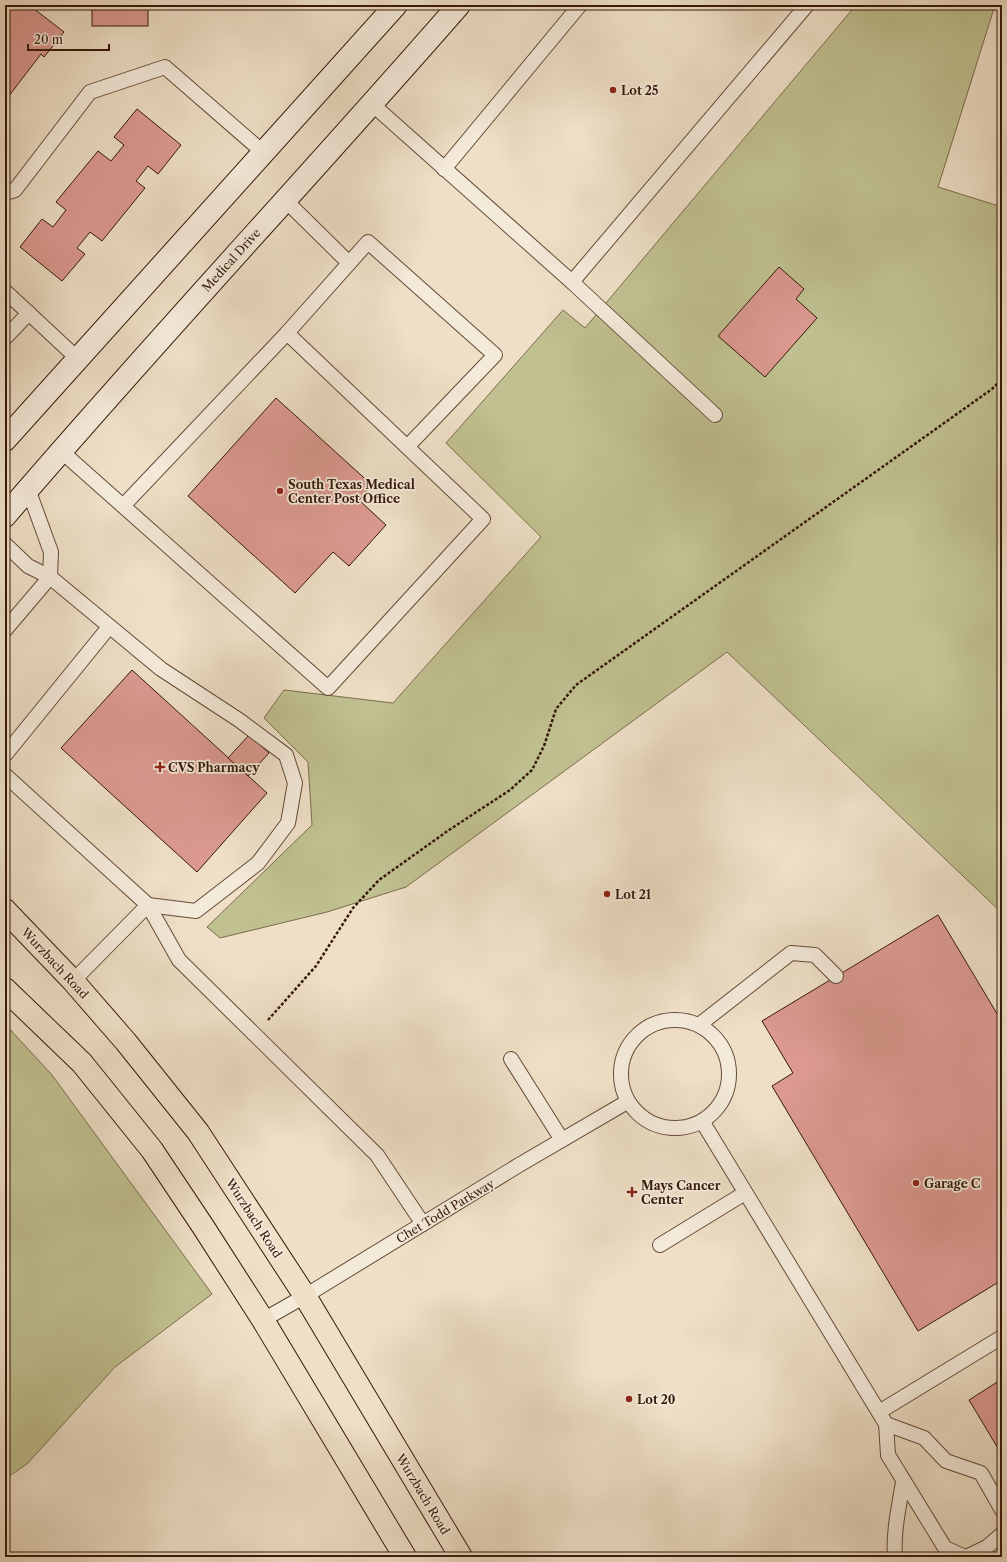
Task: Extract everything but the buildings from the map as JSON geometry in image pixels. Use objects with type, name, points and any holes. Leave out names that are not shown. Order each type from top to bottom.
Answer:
[{"type":"main road","name":"Wurzbach Road","points":[[5,910],[73,981],[126,1042],[198,1132],[305,1296],[460,1557]]},
{"type":"main road","points":[[5,989],[82,1063],[152,1150],[263,1320],[404,1557]]},
{"type":"street","points":[[5,440],[396,5]]},
{"type":"street","name":"Medical Drive","points":[[5,516],[61,451],[459,5]]},
{"type":"lane","points":[[444,169],[580,5]]},
{"type":"lane","points":[[572,282],[807,5]]},
{"type":"lane","points":[[5,194],[15,190],[90,92],[165,67],[264,153]]},
{"type":"lane","points":[[372,104],[572,282],[715,415]]},
{"type":"lane","points":[[285,200],[349,263]]},
{"type":"lane","points":[[123,506],[287,333],[368,242],[495,355],[407,447]]},
{"type":"lane","points":[[5,291],[78,359]]},
{"type":"lane","points":[[5,338],[29,314]]},
{"type":"lane","points":[[61,451],[328,688],[483,519],[287,333]]},
{"type":"lane","points":[[5,630],[50,577],[51,552],[28,489]]},
{"type":"lane","points":[[5,544],[28,566],[50,577],[161,669],[239,720],[286,755],[296,783],[288,823],[258,862],[196,911],[148,905]]},
{"type":"lane","points":[[5,755],[109,627]]},
{"type":"lane","points":[[5,775],[148,905],[179,960],[377,1155],[423,1224]]},
{"type":"lane","points":[[73,981],[148,905]]},
{"type":"lane","points":[[699,1024],[791,952],[815,955],[836,976]]},
{"type":"lane","points":[[666,1020],[683,1020],[699,1024],[714,1035],[724,1049],[730,1067],[729,1086],[722,1103],[709,1117],[693,1126],[674,1129],[656,1126],[639,1116],[628,1102],[622,1085],[621,1068],[626,1051],[635,1037],[649,1026],[666,1020]]},
{"type":"lane","points":[[511,1059],[562,1140]]},
{"type":"lane","name":"Chet Todd Parkway","points":[[263,1320],[562,1140],[628,1102]]},
{"type":"lane","points":[[702,1121],[886,1424],[888,1455],[903,1482],[945,1548],[966,1557],[987,1547],[1002,1534]]},
{"type":"lane","points":[[660,1245],[745,1193]]},
{"type":"lane","points":[[879,1412],[1002,1336]]},
{"type":"lane","points":[[886,1424],[924,1438],[946,1461],[981,1473],[1002,1510]]},
{"type":"lane","points":[[895,1557],[894,1546],[896,1524],[903,1482]]},
{"type":"path","points":[[255,1035],[316,966],[353,908],[379,880],[449,830],[510,790],[532,770],[544,746],[556,709],[576,685],[992,389],[1002,379]]},
{"type":"green space","points":[[856,5],[995,5],[938,187],[1002,207],[1002,913],[727,652],[406,887],[327,912],[220,938],[207,927],[312,825],[308,762],[264,718],[284,690],[393,703],[541,537],[446,443],[563,310],[585,328]]},
{"type":"green space","points":[[5,1024],[52,1075],[212,1294],[115,1367],[27,1464],[5,1479]]},
{"type":"place","name":"Lot 25","points":[[613,90]]},
{"type":"place","name":"South Texas Medical Center Post Office","points":[[280,491]]},
{"type":"place","name":"CVS Pharmacy","points":[[160,767]]},
{"type":"place","name":"Lot 21","points":[[607,894]]},
{"type":"place","name":"Garage C","points":[[916,1183]]},
{"type":"place","name":"Mays Cancer Center","points":[[632,1192]]},
{"type":"place","name":"Lot 20","points":[[629,1399]]}]
